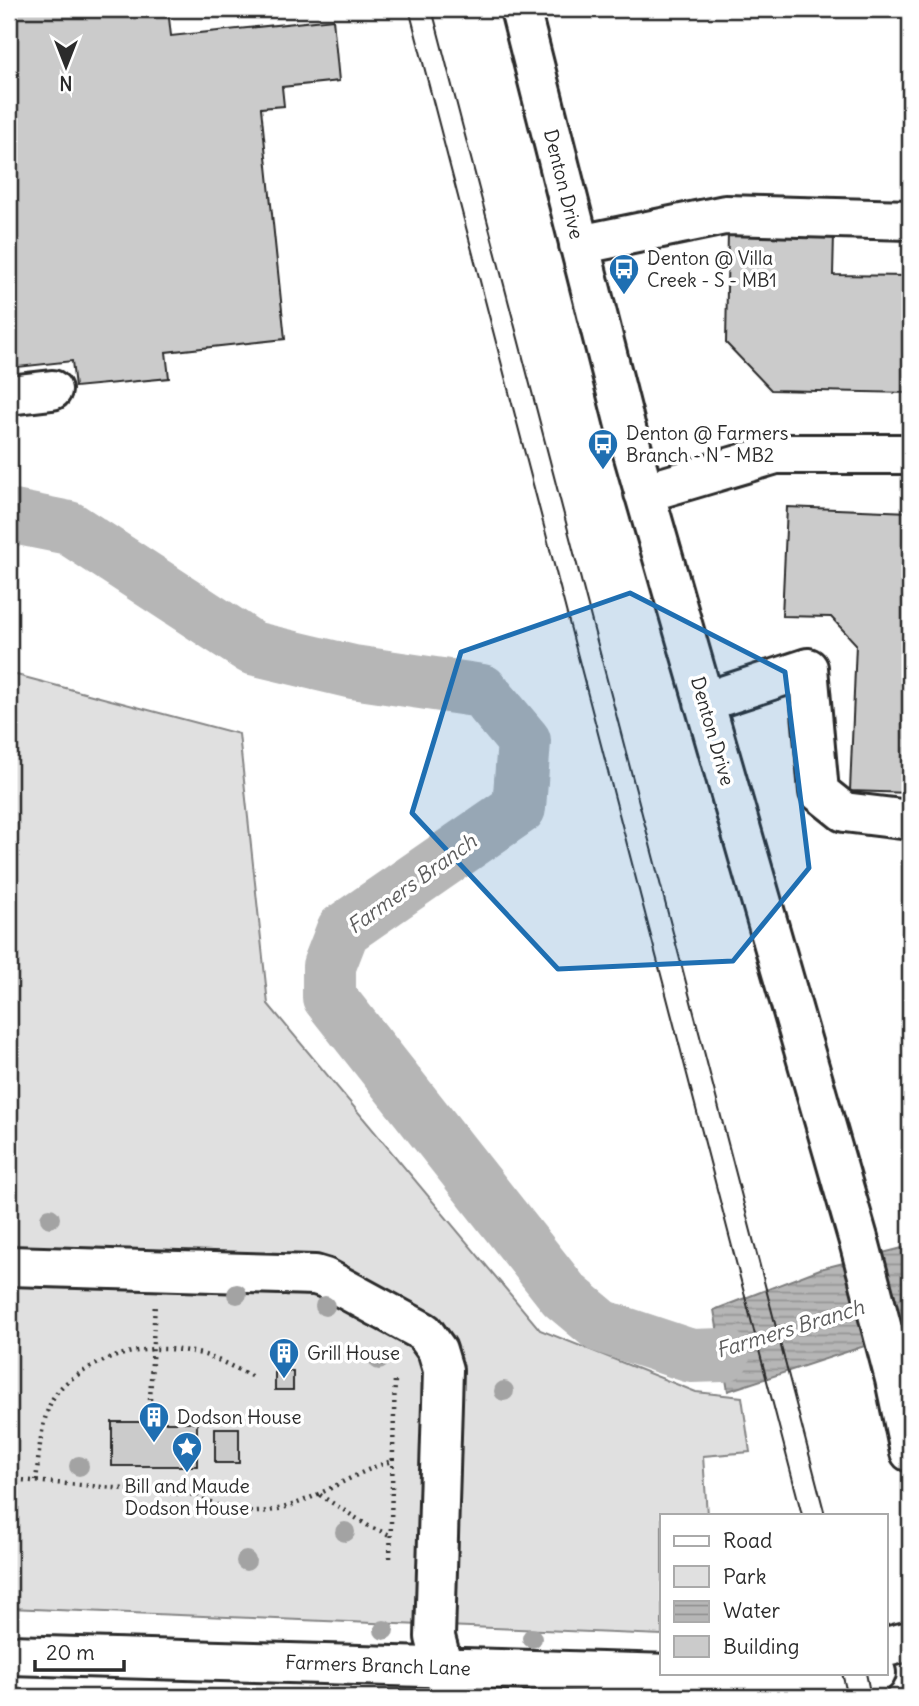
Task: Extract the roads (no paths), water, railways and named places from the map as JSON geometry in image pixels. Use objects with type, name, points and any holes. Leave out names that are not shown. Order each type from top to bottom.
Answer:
[{"type":"street","name":"Denton Drive","points":[[520,9],[644,493],[860,1245],[895,1378],[910,1452]]},
{"type":"street","points":[[579,245],[725,215],[910,220]]},
{"type":"street","points":[[9,396],[52,390]]},
{"type":"street","points":[[644,493],[776,454],[910,454]]},
{"type":"street","points":[[704,702],[808,668],[819,792],[844,812],[910,820]]},
{"type":"street","points":[[9,1266],[316,1275],[424,1332],[437,1350],[443,1370],[435,1637],[447,1682]]},
{"type":"street","points":[[888,1646],[910,1641]]},
{"type":"street","name":"Farmers Branch Lane","points":[[9,1655],[447,1682],[707,1674],[722,1686],[795,1687],[871,1674]]},
{"type":"street","points":[[888,1670],[910,1665]]},
{"type":"water","points":[[910,1246],[910,1331],[728,1391],[714,1310],[820,1269]]},
{"type":"waterway","name":"Farmers Branch","points":[[9,516],[69,528],[252,648],[353,672],[482,691],[524,741],[519,808],[343,930],[329,966],[329,997],[564,1295],[601,1326],[691,1356],[723,1355]]},
{"type":"tram line","points":[[409,9],[802,1514]]},
{"type":"tram line","points":[[432,9],[825,1514]]},
{"type":"tram line","points":[[842,1674],[848,1697]]},
{"type":"tram line","points":[[866,1674],[871,1697]]},
{"type":"place","name":"Denton @ Villa Creek - S - MB1","points":[[624,296]]},
{"type":"place","name":"Denton @ Farmers Branch - N - MB2","points":[[603,471]]},
{"type":"place","name":"Grill House","points":[[284,1380]]},
{"type":"place","name":"Dodson House","points":[[154,1444]]},
{"type":"place","name":"Bill and Maude Dodson House","points":[[187,1474]]}]
